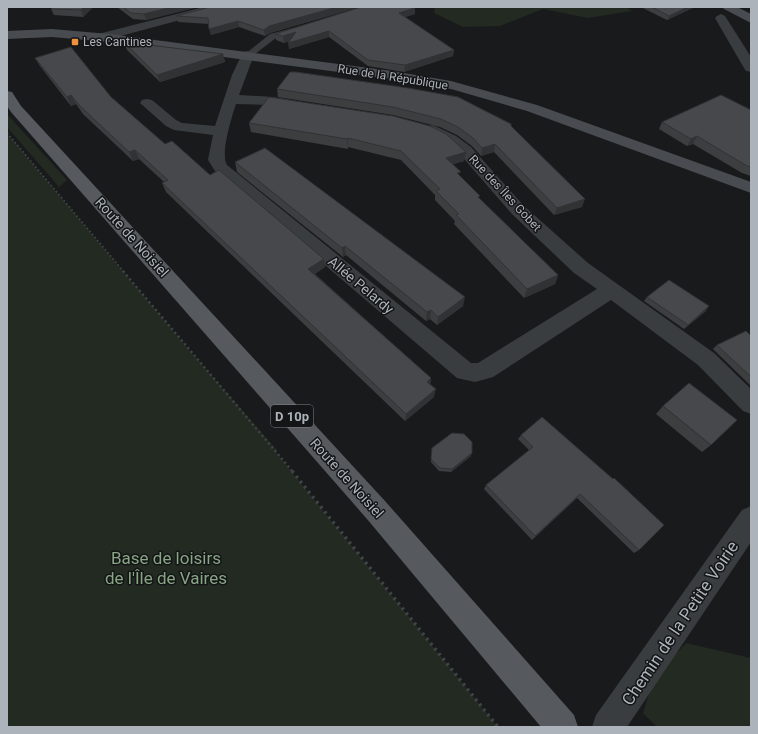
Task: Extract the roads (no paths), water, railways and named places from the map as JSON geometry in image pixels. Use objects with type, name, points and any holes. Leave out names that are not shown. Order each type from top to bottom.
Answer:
[{"type":"main road","name":"Route de Noisiel","points":[[10,103],[371,504],[562,727]]},
{"type":"street","points":[[102,37],[218,7]]},
{"type":"street","points":[[728,7],[751,19]]},
{"type":"street","points":[[720,18],[751,68]]},
{"type":"street","name":"Rue de la République","points":[[7,36],[52,33],[102,37],[248,55],[420,79],[476,91],[532,108],[751,188]]},
{"type":"street","points":[[147,103],[171,123],[180,127],[222,130],[231,99],[244,62],[248,55]]},
{"type":"street","points":[[231,99],[270,101],[316,108]]},
{"type":"street","name":"Rue des Îles Gobet","points":[[416,125],[435,131],[450,139],[465,150],[518,210],[581,268],[706,359],[751,404]]},
{"type":"street","name":"Allée Pelardy","points":[[222,130],[216,161],[221,168],[465,372],[475,373],[485,370],[611,290]]},
{"type":"street","name":"Chemin de la Petite Voirie","points":[[608,727],[751,519]]},
{"type":"lane","points":[[248,55],[273,36],[304,27]]},
{"type":"place","name":"Les Cantines","points":[[75,42]]},
{"type":"park label","name":"Base de loisirs de l'Île de Vaires","points":[[166,568]]}]
